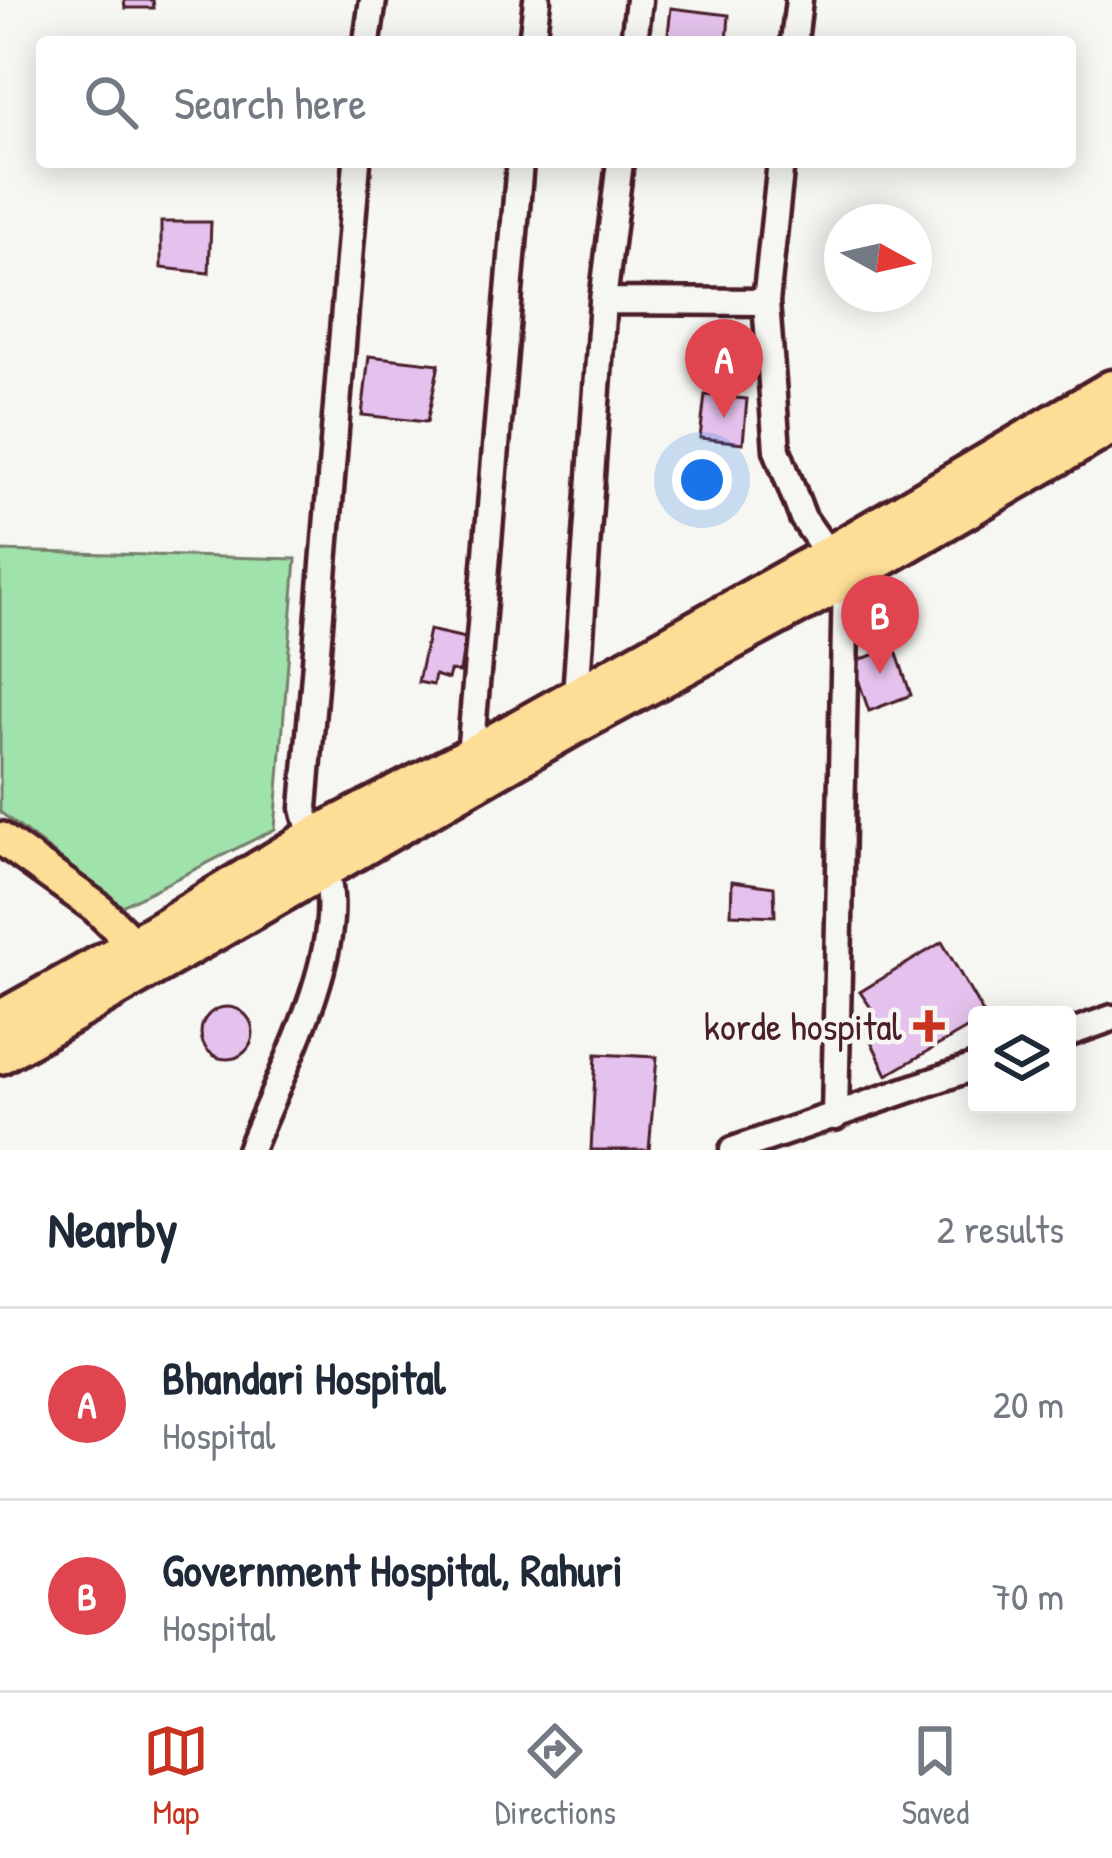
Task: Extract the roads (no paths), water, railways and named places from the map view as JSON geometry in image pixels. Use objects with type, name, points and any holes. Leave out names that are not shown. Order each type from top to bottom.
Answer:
[{"type":"highway","points":[[318,853],[572,727],[1109,409]]},
{"type":"highway","points":[[0,1055],[144,955],[470,756],[576,696],[838,567]]},
{"type":"highway","points":[[0,1019],[144,955]]},
{"type":"main road","points":[[0,838],[95,907],[144,955]]},
{"type":"street","points":[[368,36],[373,0]]},
{"type":"street","points":[[533,36],[537,0]]},
{"type":"street","points":[[635,36],[639,0]]},
{"type":"street","points":[[795,36],[799,0]]},
{"type":"street","points":[[250,1150],[321,971],[329,919],[318,853],[304,808],[357,168]]},
{"type":"street","points":[[470,756],[519,168]]},
{"type":"street","points":[[576,696],[603,301],[619,168]]},
{"type":"street","points":[[780,168],[766,302],[777,450],[803,518],[838,567],[835,1117]]},
{"type":"street","points":[[603,301],[766,302]]},
{"type":"street","points":[[1076,1031],[1112,1018]]},
{"type":"street","points":[[733,1150],[766,1145],[968,1069]]},
{"type":"place","name":"Bhandari Hospital","points":[[724,418]]},
{"type":"place","name":"Government Hospital, Rahuri","points":[[880,674]]},
{"type":"place","name":"korde hospital","points":[[929,1026]]}]
